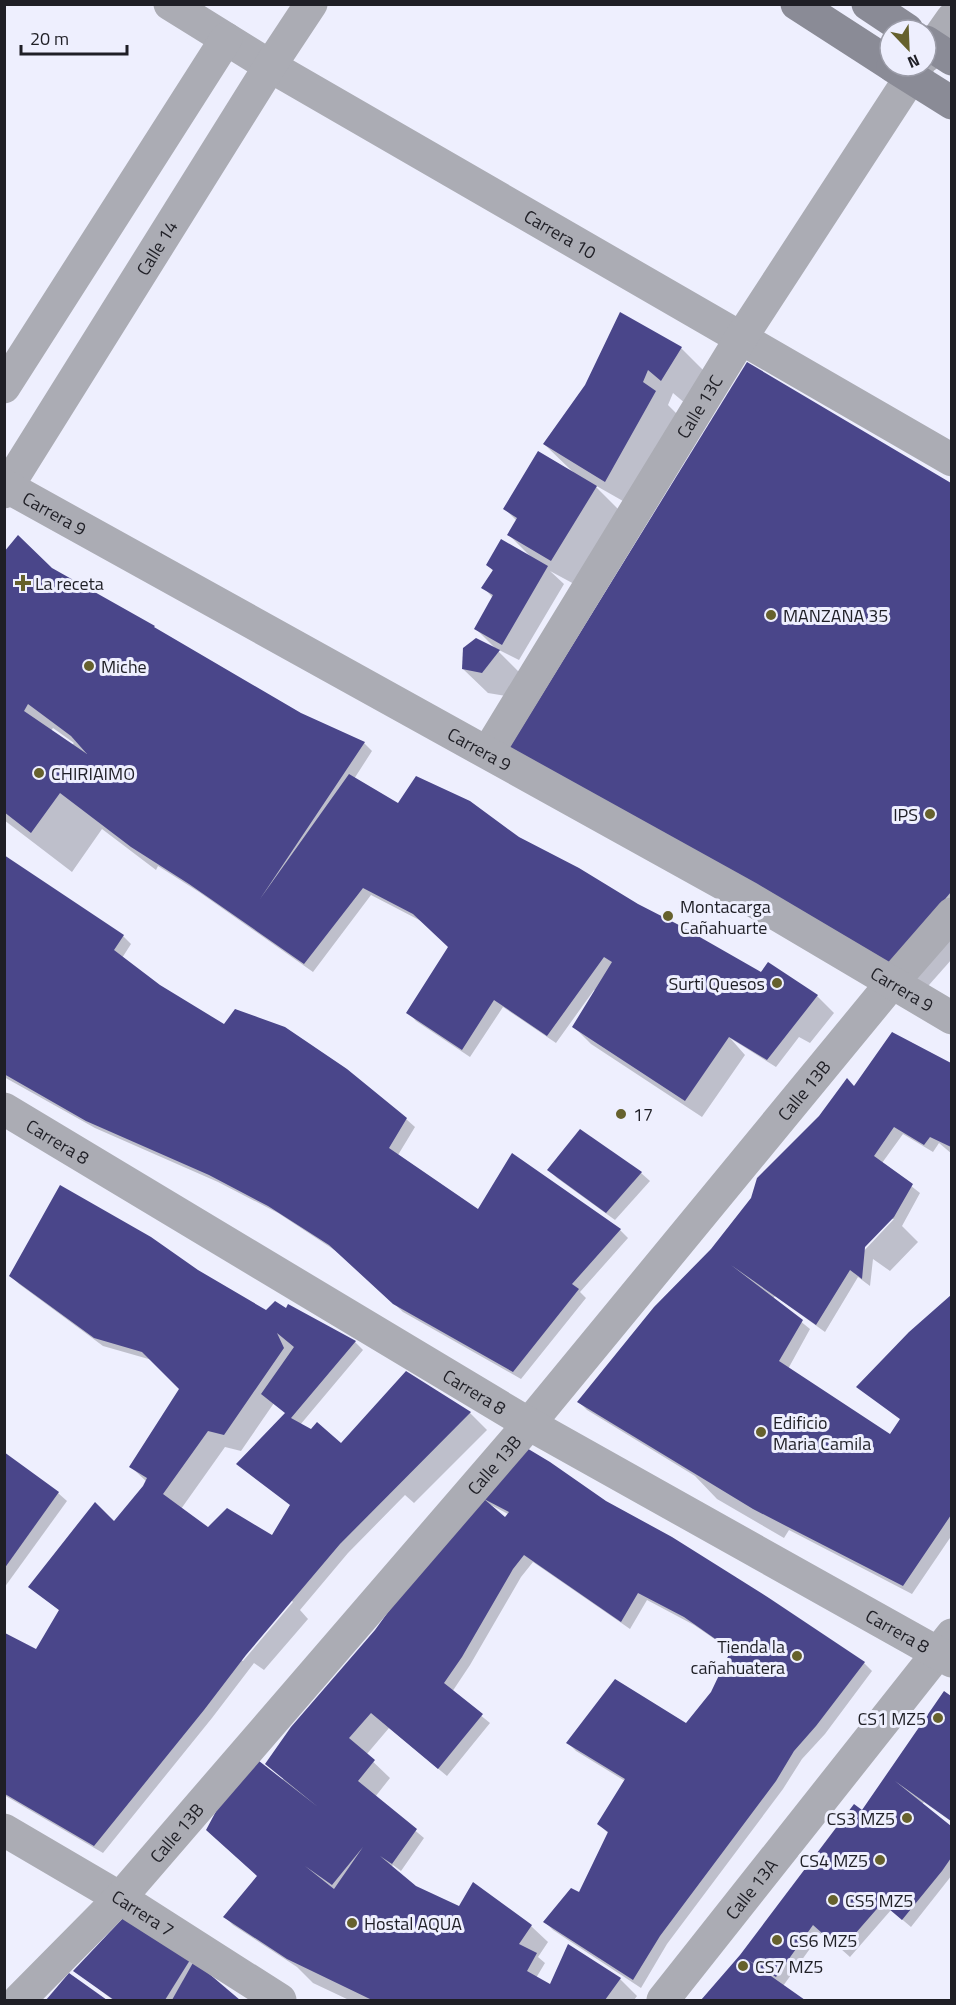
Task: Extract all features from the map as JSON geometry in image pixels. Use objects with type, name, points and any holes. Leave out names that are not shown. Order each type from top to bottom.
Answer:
[{"type":"main road","points":[[797,4],[878,39]]},
{"type":"main road","points":[[868,4],[881,18]]},
{"type":"main road","points":[[933,78],[951,103]]},
{"type":"street","name":"Carrera 10","points":[[170,4],[270,66],[951,460]]},
{"type":"street","name":"Calle 14","points":[[6,488],[311,4]]},
{"type":"street","name":"Calle 13C","points":[[938,33],[951,19]]},
{"type":"street","points":[[4,387],[226,39]]},
{"type":"street","name":"Calle 13C","points":[[488,752],[903,78]]},
{"type":"street","name":"Carrera 9","points":[[6,488],[749,898],[951,1018]]},
{"type":"street","name":"Calle 13B","points":[[19,2001],[120,1898],[529,1424],[951,914]]},
{"type":"street","name":"Carrera 8","points":[[4,1110],[529,1424],[947,1650]]},
{"type":"street","name":"Calle 13A","points":[[663,2001],[947,1650]]},
{"type":"street","name":"Carrera 7","points":[[4,1830],[120,1898],[272,1999]]},
{"type":"building","points":[[620,312],[682,347],[661,381],[648,370],[643,382],[656,391],[605,482],[543,444],[585,385]]},
{"type":"building","name":"MANZANA 35","points":[[747,362],[951,483],[951,892],[890,964],[509,748]]},
{"type":"building","points":[[538,451],[597,486],[551,561],[507,535],[517,518],[503,509]]},
{"type":"building","points":[[18,535],[52,568],[301,713],[365,742],[260,899],[349,774],[398,803],[416,776],[470,801],[519,837],[579,868],[638,904],[761,972],[768,962],[818,995],[767,1060],[729,1037],[685,1101],[572,1027],[612,962],[604,957],[547,1036],[494,1000],[462,1050],[406,1013],[448,947],[413,914],[363,888],[304,964],[189,884],[131,847],[60,793],[31,833],[4,812],[4,552]],"holes":[[[28,704],[71,736],[87,754],[24,711]]]},
{"type":"building","points":[[501,539],[548,566],[502,645],[474,629],[493,595],[481,588],[493,570],[486,565]]},
{"type":"building","points":[[476,638],[500,650],[482,673],[462,669],[463,648]]},
{"type":"building","points":[[4,855],[124,935],[114,950],[160,985],[224,1024],[235,1009],[285,1027],[347,1069],[407,1118],[389,1148],[478,1209],[512,1153],[621,1229],[572,1284],[579,1289],[513,1372],[393,1304],[329,1245],[268,1206],[209,1175],[86,1121],[4,1074]]},
{"type":"building","points":[[892,1032],[951,1063],[951,1147],[930,1137],[924,1145],[894,1127],[874,1156],[913,1184],[894,1217],[865,1247],[862,1279],[850,1270],[816,1325],[731,1265],[803,1320],[779,1361],[890,1434],[900,1419],[856,1387],[909,1332],[951,1295],[951,1515],[903,1586],[753,1509],[577,1402],[654,1307],[711,1249],[751,1198],[757,1178],[819,1116],[847,1078],[854,1086]]},
{"type":"building","points":[[580,1129],[642,1172],[606,1213],[547,1170]]},
{"type":"building","points":[[60,1185],[151,1237],[198,1270],[266,1310],[275,1301],[286,1308],[288,1304],[356,1341],[291,1418],[311,1429],[317,1422],[341,1443],[406,1371],[471,1412],[340,1544],[246,1655],[94,1846],[5,1794],[5,1633],[36,1649],[59,1610],[28,1587],[95,1502],[114,1521],[143,1486],[147,1478],[129,1467],[179,1389],[142,1352],[94,1338],[9,1276]],"holes":[[[277,1333],[294,1347],[261,1394],[285,1413],[236,1464],[290,1505],[272,1535],[227,1508],[208,1527],[163,1494],[208,1431],[224,1435],[284,1348]]]},
{"type":"building","points":[[525,1447],[606,1501],[672,1537],[769,1598],[865,1662],[794,1751],[776,1781],[660,1936],[633,1980],[543,1922],[571,1888],[579,1892],[608,1832],[597,1824],[625,1779],[566,1743],[615,1679],[686,1723],[711,1692],[731,1650],[684,1617],[638,1593],[621,1622],[524,1555],[513,1569],[462,1657],[444,1683],[483,1714],[438,1769],[371,1713],[349,1738],[375,1760],[358,1781],[417,1829],[392,1864],[380,1856],[416,1886],[459,1906],[473,1882],[532,1925],[519,1944],[537,1953],[527,1971],[550,1984],[568,1944],[621,1978],[605,2000],[372,2000],[287,1959],[223,1917],[257,1876],[206,1830],[221,1802],[259,1761],[318,1807],[265,1764],[291,1727],[375,1630],[399,1597]],"holes":[[[484,1499],[509,1512],[505,1517]],[[363,1847],[334,1889],[305,1866],[332,1885]]]},
{"type":"building","points":[[4,1452],[59,1492],[4,1569]]},
{"type":"building","points":[[944,1691],[951,1696],[951,1821],[895,1781],[951,1826],[951,1858],[942,1871],[902,1920],[882,1903],[841,1950],[813,1925],[776,1977],[748,1960],[805,2000],[701,2000],[740,1955],[854,1804],[862,1810]]},
{"type":"building","points":[[124,1917],[190,1960],[165,2000],[114,2000],[73,1971]]},
{"type":"building","points":[[194,1961],[240,2000],[172,2000]]},
{"type":"building","points":[[69,1973],[107,2000],[46,2000]]},
{"type":"place","name":"La receta","points":[[23,583]]},
{"type":"place","name":"MANZANA 35","points":[[771,615]]},
{"type":"place","name":"Miche","points":[[89,666]]},
{"type":"place","name":"CHIRIAIMO","points":[[39,773]]},
{"type":"place","name":"IPS","points":[[930,814]]},
{"type":"place","name":"Montacarga Cañahuarte","points":[[668,916]]},
{"type":"place","name":"Surti Quesos","points":[[777,983]]},
{"type":"place","name":"17","points":[[621,1114]]},
{"type":"place","name":"Edificio Maria Camila","points":[[761,1432]]},
{"type":"place","name":"Tienda la cañahuatera","points":[[797,1656]]},
{"type":"place","name":"CS1 MZ5","points":[[938,1718]]},
{"type":"place","name":"CS3 MZ5","points":[[907,1818]]},
{"type":"place","name":"CS4 MZ5","points":[[880,1860]]},
{"type":"place","name":"CS5 MZ5","points":[[833,1900]]},
{"type":"place","name":"Hostal AQUA","points":[[352,1923]]},
{"type":"place","name":"CS6 MZ5","points":[[777,1940]]},
{"type":"place","name":"CS7 MZ5","points":[[743,1966]]}]
